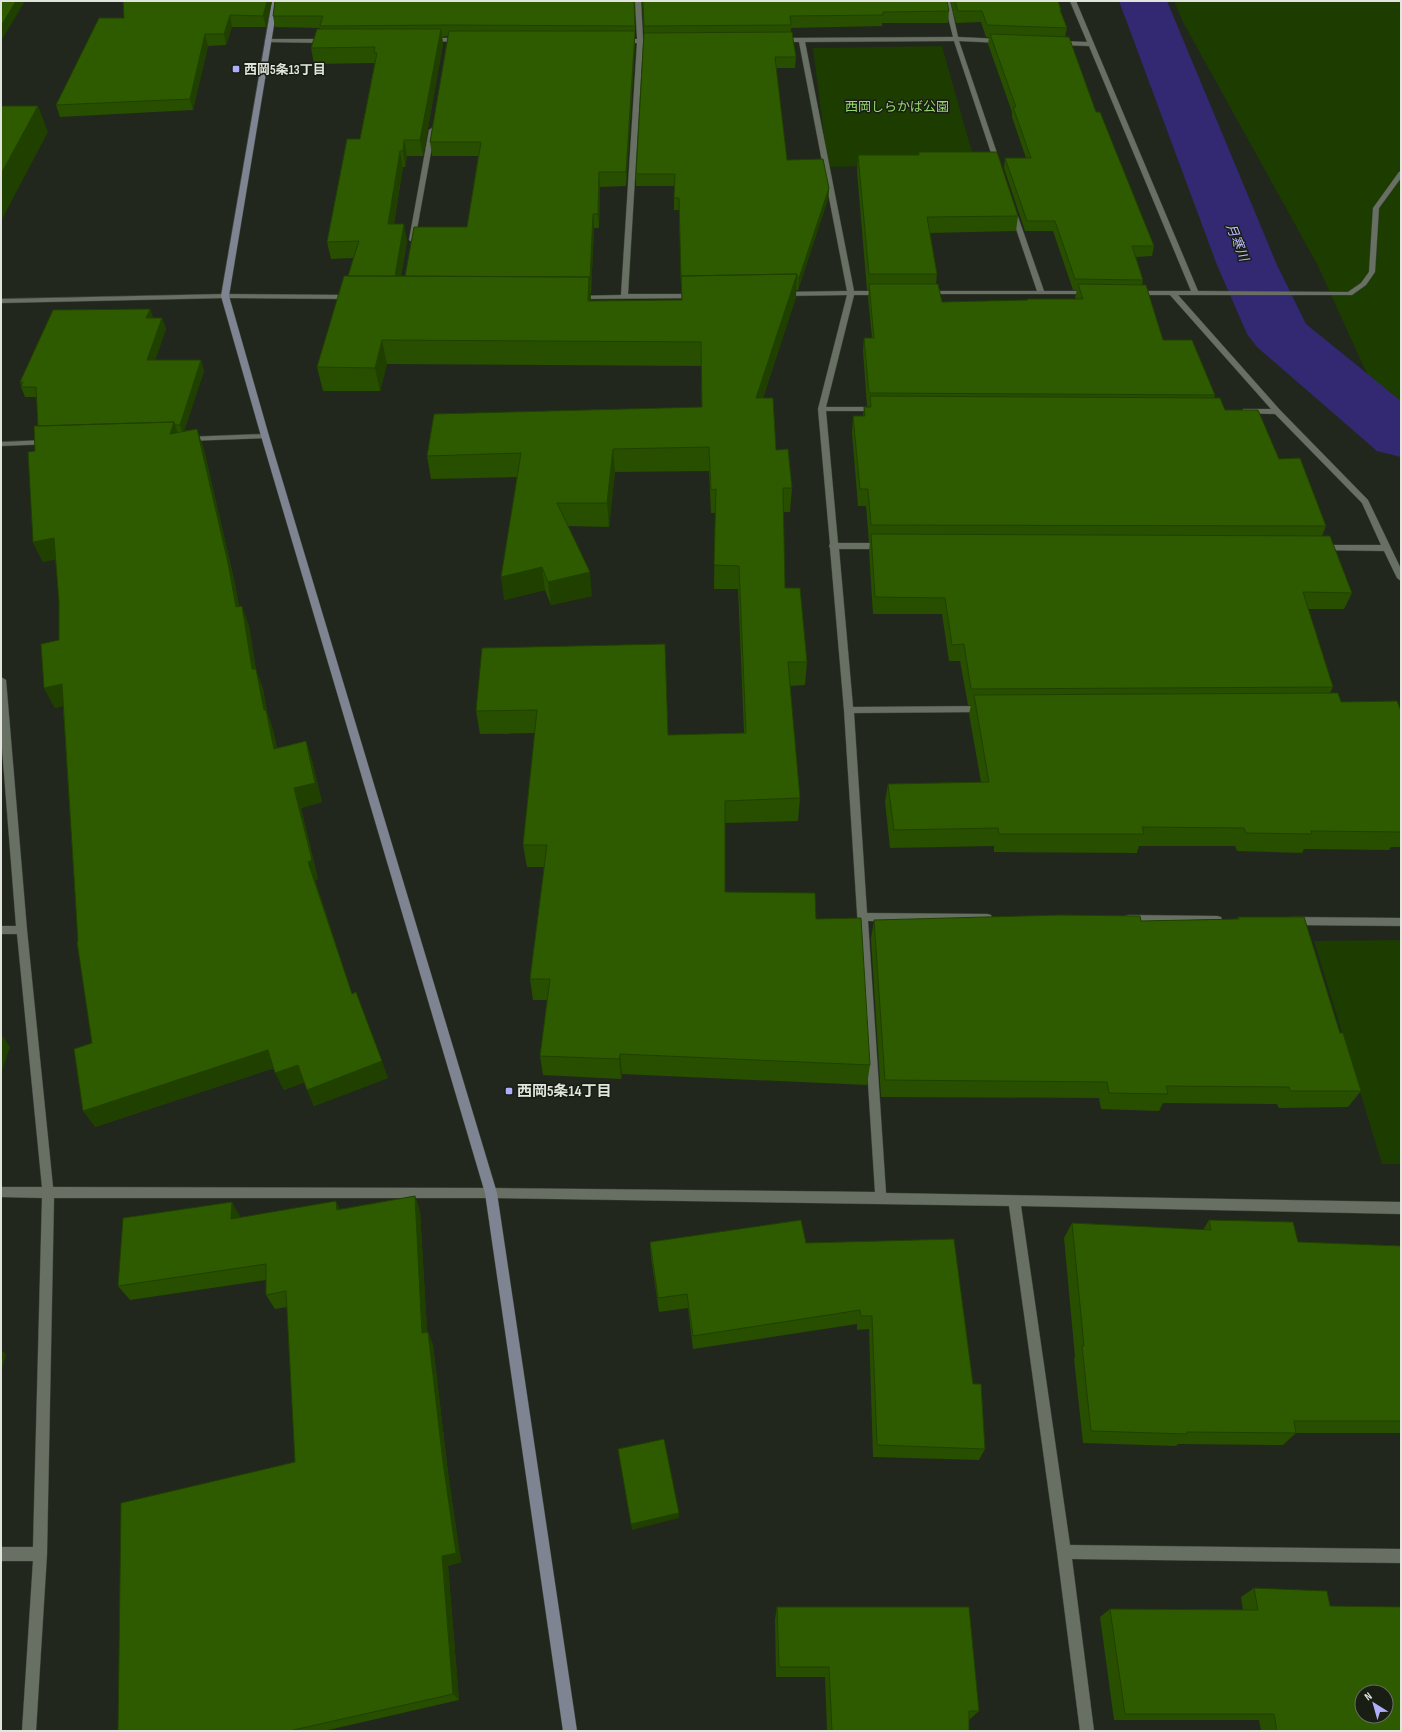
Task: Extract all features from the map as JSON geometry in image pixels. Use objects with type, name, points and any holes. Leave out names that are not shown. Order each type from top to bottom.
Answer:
[{"type":"street","points":[[275,1],[267,41],[225,296],[265,436],[492,1193],[570,1731]]},
{"type":"street","points":[[624,297],[640,41],[638,1]]},
{"type":"street","points":[[947,1],[956,39],[1001,174]]},
{"type":"street","points":[[1073,1],[1195,293]]},
{"type":"street","points":[[771,40],[956,39],[1011,41]]},
{"type":"street","points":[[425,40],[464,40]]},
{"type":"street","points":[[447,48],[448,40]]},
{"type":"street","points":[[802,40],[851,293],[822,409],[849,710],[881,1198]]},
{"type":"street","points":[[267,41],[330,41]]},
{"type":"street","points":[[616,41],[663,41]]},
{"type":"street","points":[[1051,43],[1091,44]]},
{"type":"street","points":[[410,250],[433,126]]},
{"type":"street","points":[[1126,293],[1350,294],[1364,284],[1372,272],[1376,208],[1401,173]]},
{"type":"street","points":[[1011,204],[1041,293]]},
{"type":"street","points":[[773,294],[890,293]]},
{"type":"street","points":[[922,293],[1095,293]]},
{"type":"street","points":[[1172,293],[1277,412],[1365,502],[1401,578]]},
{"type":"street","points":[[1,301],[225,296],[356,297]]},
{"type":"street","points":[[568,297],[702,296]]},
{"type":"street","points":[[822,409],[886,409]]},
{"type":"street","points":[[1237,411],[1277,412]]},
{"type":"street","points":[[180,439],[265,436]]},
{"type":"street","points":[[1,444],[55,442]]},
{"type":"street","points":[[834,546],[889,546]]},
{"type":"street","points":[[1315,548],[1386,548]]},
{"type":"street","points":[[1,680],[22,930],[48,1192],[40,1554],[29,1731]]},
{"type":"street","points":[[849,710],[993,709]]},
{"type":"street","points":[[863,917],[997,918]]},
{"type":"street","points":[[1116,919],[1227,920]]},
{"type":"street","points":[[1282,921],[1401,922]]},
{"type":"street","points":[[1,930],[22,930]]},
{"type":"street","points":[[1,1192],[492,1193],[1014,1200],[1401,1208]]},
{"type":"street","points":[[1014,1200],[1064,1552],[1087,1731]]},
{"type":"street","points":[[1064,1552],[1401,1556]]},
{"type":"street","points":[[1,1554],[40,1554]]},
{"type":"green space","points":[[1174,1],[1401,1],[1401,449],[1318,266],[1183,22]]},
{"type":"green space","name":"西岡しらかば公園","points":[[942,46],[975,163],[828,167],[813,48]]},
{"type":"green space","points":[[1401,940],[1401,1164],[1382,1164],[1314,941]]},
{"type":"building","points":[[1,1],[16,1],[1,26]]},
{"type":"building","points":[[123,1],[267,1],[263,16],[230,15],[224,34],[205,34],[190,99],[56,105],[99,18],[124,18]]},
{"type":"building","points":[[275,1],[634,1],[635,26],[320,26],[323,16],[273,16]]},
{"type":"building","points":[[643,1],[947,1],[949,11],[883,12],[883,15],[790,16],[791,25],[644,26]]},
{"type":"building","points":[[955,1],[1058,1],[1067,28],[987,25],[982,11],[958,11]]},
{"type":"building","points":[[317,29],[441,29],[420,140],[404,140],[403,151],[400,151],[388,224],[404,224],[395,276],[348,276],[359,241],[327,242],[347,139],[360,139],[377,53],[374,53],[375,47],[311,48]]},
{"type":"building","points":[[449,31],[635,31],[626,172],[599,172],[598,214],[593,214],[590,279],[589,277],[405,276],[414,227],[467,227],[481,142],[430,142]]},
{"type":"building","points":[[792,32],[796,57],[775,57],[787,160],[823,159],[829,188],[799,278],[797,278],[797,274],[681,276],[681,280],[679,198],[674,198],[675,174],[636,174],[644,33]]},
{"type":"building","points":[[990,34],[1069,37],[1096,112],[1100,112],[1154,246],[1132,246],[1143,280],[1075,279],[1055,221],[1027,221],[1005,158],[1031,158],[1013,107],[1016,107]]},
{"type":"building","points":[[1,106],[38,106],[1,174]]},
{"type":"building","points":[[919,152],[997,152],[1018,216],[927,217],[937,274],[869,274],[858,155],[919,155]]},
{"type":"building","points":[[797,274],[756,398],[773,398],[776,450],[788,449],[792,488],[783,488],[785,588],[800,588],[807,662],[788,662],[800,798],[725,801],[725,892],[815,893],[816,919],[861,918],[870,1065],[620,1054],[619,1059],[540,1056],[550,979],[530,979],[547,845],[523,845],[537,710],[476,711],[482,648],[665,644],[668,735],[746,733],[739,566],[714,565],[716,489],[711,490],[709,447],[613,449],[607,503],[557,503],[590,572],[548,582],[542,567],[501,577],[521,453],[427,456],[434,414],[702,407],[701,342],[382,340],[375,368],[317,367],[344,276],[589,277],[588,301],[682,300],[681,276]]},
{"type":"building","points":[[869,284],[938,284],[942,302],[1083,299],[1078,284],[1146,285],[1163,340],[1192,340],[1215,395],[869,393],[864,338],[874,338]]},
{"type":"building","points":[[150,309],[146,318],[162,318],[147,360],[201,360],[180,425],[175,425],[174,422],[38,426],[36,387],[21,387],[23,382],[20,382],[53,310]]},
{"type":"building","points":[[870,396],[1220,398],[1225,410],[1258,410],[1279,459],[1300,458],[1326,526],[871,525],[868,489],[860,489],[853,416],[865,416],[864,407],[871,407]]},
{"type":"building","points":[[174,422],[170,434],[197,429],[228,563],[236,607],[242,606],[252,669],[256,669],[274,749],[306,741],[315,783],[294,788],[312,860],[308,862],[352,994],[356,992],[382,1061],[307,1090],[298,1065],[275,1073],[268,1050],[83,1111],[74,1049],[92,1043],[77,942],[62,684],[44,688],[41,644],[59,640],[59,602],[54,538],[33,542],[28,452],[35,451],[34,426]]},
{"type":"building","points":[[871,534],[1330,536],[1352,593],[1303,592],[1333,687],[971,689],[964,644],[952,645],[945,598],[875,597]]},
{"type":"building","points":[[1338,693],[1341,702],[1397,701],[1401,711],[1401,832],[1311,831],[1312,834],[1246,833],[1244,828],[1142,827],[1144,834],[999,834],[998,828],[894,830],[888,784],[989,782],[974,695]]},
{"type":"building","points":[[1061,915],[1140,916],[1141,921],[1239,919],[1238,917],[1304,917],[1340,1033],[1343,1033],[1361,1091],[1290,1091],[1289,1087],[1166,1086],[1168,1094],[1109,1093],[1107,1082],[885,1080],[874,920]]},
{"type":"building","points":[[415,1196],[422,1333],[428,1332],[443,1462],[456,1553],[442,1556],[453,1694],[289,1731],[118,1731],[121,1503],[295,1462],[286,1291],[266,1295],[266,1264],[118,1286],[123,1218],[232,1202],[231,1219],[336,1201],[337,1210]]},
{"type":"building","points":[[801,1220],[806,1243],[954,1239],[973,1384],[981,1384],[985,1449],[877,1445],[872,1316],[861,1316],[860,1310],[693,1336],[687,1294],[658,1298],[650,1242]]},
{"type":"building","points":[[1209,1220],[1293,1222],[1298,1242],[1401,1246],[1401,1421],[1294,1421],[1296,1433],[1187,1432],[1187,1434],[1091,1431],[1082,1346],[1084,1346],[1072,1223],[1211,1230]]},
{"type":"building","points":[[664,1439],[679,1513],[631,1524],[618,1449]]},
{"type":"building","points":[[1254,1588],[1327,1591],[1330,1606],[1401,1607],[1401,1731],[1277,1731],[1274,1714],[1125,1714],[1110,1609],[1258,1610]]},
{"type":"building","points":[[777,1607],[969,1607],[979,1711],[969,1711],[969,1731],[832,1731],[829,1667],[779,1667]]},
{"type":"waterway","name":"月寒川","points":[[1143,1],[1247,265],[1279,334],[1401,436]]},
{"type":"place","name":"西岡5条13丁目","points":[[236,69]]},
{"type":"place","name":"西岡5条14丁目","points":[[509,1091]]}]
